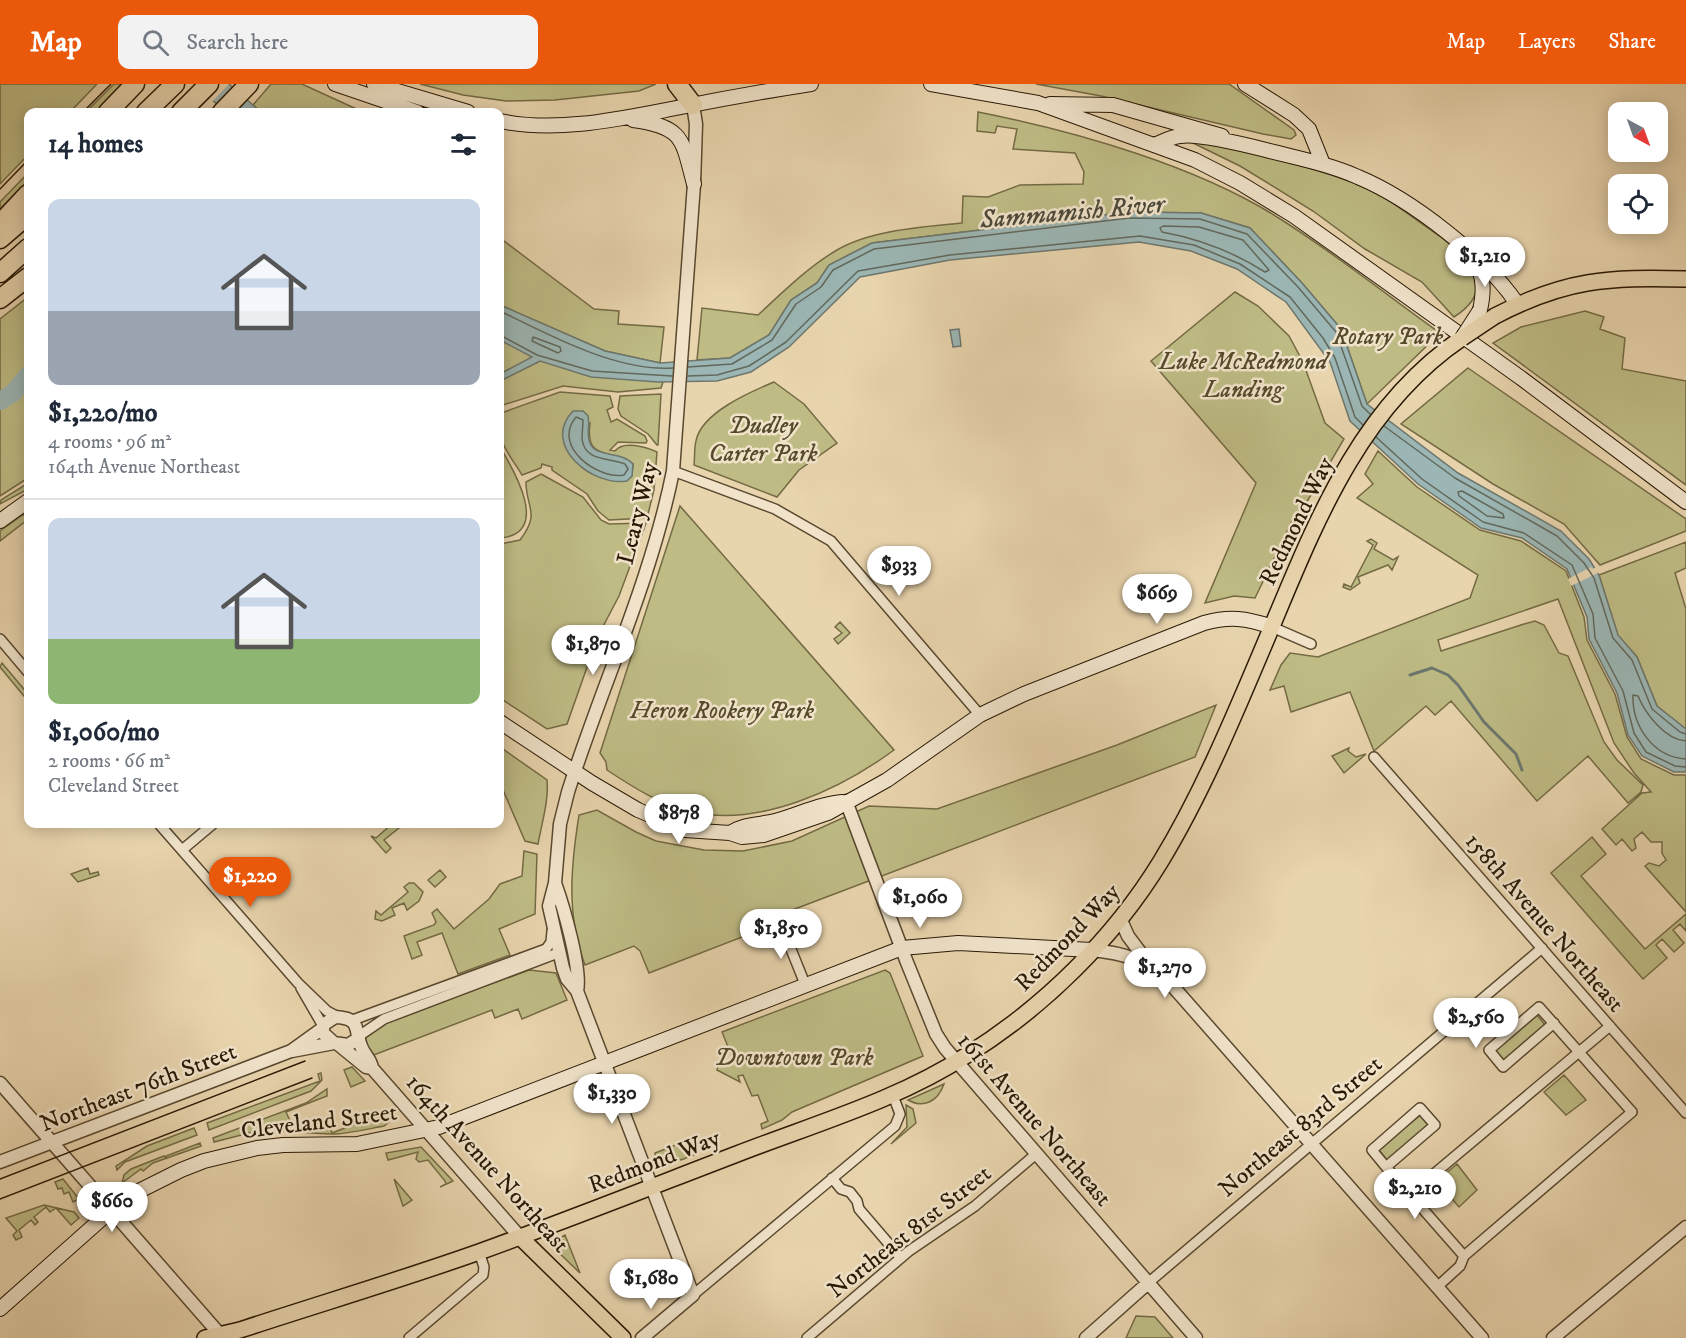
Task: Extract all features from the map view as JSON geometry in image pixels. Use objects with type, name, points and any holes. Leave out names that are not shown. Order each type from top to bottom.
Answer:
[{"type":"highway","points":[[150,108],[175,84]]},
{"type":"highway","points":[[185,108],[209,84]]},
{"type":"highway","points":[[226,108],[249,84]]},
{"type":"highway","points":[[677,84],[693,105]]},
{"type":"highway","points":[[690,84],[693,105]]},
{"type":"highway","points":[[112,108],[132,87]]},
{"type":"highway","points":[[0,224],[24,198]]},
{"type":"highway","points":[[0,239],[24,218]]},
{"type":"highway","points":[[0,273],[24,252]]},
{"type":"highway","points":[[0,299],[24,281]]},
{"type":"main road","points":[[334,84],[403,108]]},
{"type":"main road","points":[[374,84],[455,108]]},
{"type":"main road","points":[[504,121],[570,125],[622,119],[811,84]]},
{"type":"main road","points":[[931,84],[1038,103],[1113,105],[1212,131],[1243,144]]},
{"type":"main road","points":[[1245,84],[1294,116],[1309,129],[1323,164]]},
{"type":"main road","points":[[1038,103],[1195,160],[1294,216],[1521,378],[1686,502]]},
{"type":"main road","points":[[622,119],[667,128],[677,136],[683,142],[694,184]]},
{"type":"main road","points":[[1154,145],[1181,136],[1243,144],[1323,164],[1383,188],[1472,254],[1504,284],[1518,305]]},
{"type":"main road","points":[[1462,338],[1480,310],[1483,294],[1482,273],[1472,254]]},
{"type":"main road","name":"Redmond Way","points":[[205,1338],[222,1336],[479,1252],[892,1093],[956,1062],[1020,1017],[1092,950],[1120,918],[1157,867],[1180,829],[1220,747],[1334,488],[1381,412],[1438,354],[1495,316],[1518,305],[1580,283],[1612,278],[1686,279]]},
{"type":"main road","points":[[0,520],[24,504]]},
{"type":"main road","points":[[504,725],[638,810],[685,830],[730,833],[742,837],[780,831],[828,813],[887,780],[980,715],[1024,694],[1204,623],[1238,617],[1272,627]]},
{"type":"main road","name":"Cleveland Street","points":[[0,1309],[111,1209],[141,1188],[213,1158],[283,1144],[357,1144],[426,1130],[902,948],[958,943],[1092,950]]},
{"type":"main road","name":"164th Avenue Northeast","points":[[520,1236],[623,1338]]},
{"type":"street","name":"Leary Way","points":[[693,105],[696,124],[694,184],[676,396],[673,471],[668,498],[639,591],[574,771],[560,824],[555,883],[549,906],[558,953],[567,979],[578,991],[693,1295]]},
{"type":"street","points":[[673,471],[723,488],[788,515],[831,541],[980,715]]},
{"type":"street","points":[[1272,627],[1311,644]]},
{"type":"street","points":[[0,639],[24,667]]},
{"type":"street","name":"158th Avenue Northeast","points":[[1374,757],[1686,1113]]},
{"type":"street","name":"161st Avenue Northeast","points":[[846,801],[936,1034],[956,1062],[1196,1338]]},
{"type":"street","points":[[163,828],[298,983],[327,1011],[357,1028],[359,1037]]},
{"type":"street","points":[[182,850],[208,828]]},
{"type":"street","name":"Leary Way","points":[[555,883],[579,976],[578,991]]},
{"type":"street","points":[[298,983],[323,1027],[326,1037],[337,1044],[352,1044],[384,1019],[558,953],[565,943],[561,900]]},
{"type":"street","points":[[1120,918],[1128,936],[1150,965],[1176,989],[1482,1338]]},
{"type":"street","points":[[323,1027],[328,1020],[344,1019],[546,949],[551,942],[552,926]]},
{"type":"street","points":[[782,927],[805,984]]},
{"type":"street","name":"Northeast 83rd Street","points":[[1086,1338],[1542,948]]},
{"type":"street","points":[[1092,950],[1127,955],[1150,965]]},
{"type":"street","points":[[1437,1287],[1460,1266],[1464,1256],[1632,1112],[1554,1023],[1539,1007],[1489,1050],[1503,1067],[1554,1023]]},
{"type":"street","points":[[1410,1194],[1610,1026]]},
{"type":"street","name":"Northeast 76th Street","points":[[291,1051],[323,1027]]},
{"type":"street","name":"164th Avenue Northeast","points":[[359,1037],[372,1068],[520,1236]]},
{"type":"street","name":"164th Avenue Northeast","points":[[337,1044],[366,1067],[372,1068]]},
{"type":"street","name":"Northeast 76th Street","points":[[0,1162],[291,1051],[337,1044]]},
{"type":"street","points":[[0,1083],[222,1336]]},
{"type":"street","points":[[642,1338],[898,1121],[900,1111],[892,1093]]},
{"type":"street","points":[[1386,1167],[1435,1125],[1420,1108],[1372,1150],[1386,1167],[1464,1256]]},
{"type":"street","name":"Northeast 81st Street","points":[[807,1338],[901,1258],[975,1206],[1036,1154]]},
{"type":"street","points":[[832,1179],[841,1189],[850,1192],[860,1209],[901,1258]]},
{"type":"street","points":[[1553,1338],[1686,1227]]},
{"type":"street","points":[[409,1338],[483,1275],[484,1267],[479,1252]]},
{"type":"green space","points":[[0,84],[97,84],[74,108],[24,108],[24,159],[0,184]]},
{"type":"green space","points":[[114,84],[126,84],[101,108],[90,108]]},
{"type":"green space","points":[[271,84],[302,84],[354,108],[256,108],[253,105]]},
{"type":"green space","points":[[420,84],[656,84],[639,91],[555,100],[506,101],[463,95]]},
{"type":"green space","points":[[1036,84],[1229,84],[1294,130],[1296,135],[1291,139],[1263,134],[1101,96]]},
{"type":"green space","name":"Rotary Park","points":[[978,112],[1055,129],[1096,141],[1177,168],[1216,184],[1252,202],[1305,235],[1440,333],[1367,404],[1341,329],[1302,283],[1250,228],[1201,213],[1129,212],[872,243],[829,265],[817,283],[791,300],[769,335],[730,358],[697,360],[702,308],[758,315],[816,264],[851,243],[898,230],[962,223],[963,196],[988,197],[1020,185],[1083,184],[1084,172],[1075,153],[1013,149],[1017,129],[997,126],[995,133],[977,131]]},
{"type":"green space","points":[[1189,141],[1294,164],[1335,176],[1373,191],[1438,235],[1462,255],[1477,279],[1476,292],[1469,304],[1454,317],[1422,282],[1365,249],[1313,211],[1240,166]]},
{"type":"green space","points":[[24,177],[24,185],[0,209],[0,202]]},
{"type":"green space","points":[[504,241],[594,309],[619,311],[618,324],[664,327],[660,363],[605,351],[504,307]]},
{"type":"green space","name":"Luke McRedmond Landing","points":[[1235,292],[1258,306],[1289,336],[1303,362],[1325,423],[1344,439],[1305,505],[1295,515],[1255,598],[1234,596],[1205,603],[1256,483],[1151,361]]},
{"type":"green space","points":[[24,300],[24,481],[0,496],[0,319]]},
{"type":"green space","points":[[1585,311],[1604,317],[1600,329],[1625,338],[1622,369],[1686,381],[1686,485],[1493,343],[1521,327]]},
{"type":"green space","points":[[504,340],[663,382],[661,388],[618,392],[563,386],[504,405],[504,379],[540,361],[533,357],[504,372]]},
{"type":"green space","points":[[1468,368],[1686,519],[1686,531],[1600,565],[1564,524],[1493,484],[1401,424]]},
{"type":"green space","name":"Dudley Carter Park","points":[[774,382],[804,404],[837,443],[799,470],[777,497],[694,465],[696,441],[707,421],[728,405]]},
{"type":"green space","points":[[560,392],[610,396],[613,407],[607,410],[611,422],[617,419],[645,436],[647,441],[646,443],[618,442],[610,450],[615,451],[629,445],[657,452],[654,490],[647,518],[609,520],[598,511],[587,494],[552,470],[552,467],[542,464],[541,468],[522,475],[504,446],[504,412]],"holes":[[[566,422],[590,423],[591,443],[600,452],[633,464],[632,476],[622,480],[607,479],[583,468],[563,435]]]},
{"type":"green space","points":[[661,394],[657,445],[648,434],[621,416],[618,409],[620,396]]},
{"type":"green space","points":[[1378,451],[1417,487],[1480,530],[1521,541],[1566,571],[1584,617],[1587,640],[1615,694],[1627,737],[1641,759],[1674,775],[1686,775],[1686,912],[1645,866],[1649,863],[1659,866],[1666,860],[1662,853],[1662,842],[1651,842],[1642,832],[1634,839],[1636,848],[1632,851],[1622,839],[1616,845],[1602,829],[1642,793],[1651,792],[1634,773],[1614,743],[1558,599],[1438,640],[1441,651],[1535,621],[1544,625],[1559,653],[1568,656],[1604,742],[1617,760],[1643,785],[1641,792],[1628,803],[1588,756],[1537,801],[1451,701],[1435,715],[1426,706],[1374,751],[1350,692],[1291,712],[1284,686],[1270,690],[1281,665],[1290,653],[1318,657],[1470,598],[1478,575],[1357,498],[1373,484],[1365,474]]},
{"type":"green space","points":[[504,454],[514,471],[525,500],[524,526],[515,534],[504,537]]},
{"type":"green space","points":[[541,474],[583,497],[601,520],[609,524],[646,523],[619,596],[598,636],[567,724],[547,729],[504,701],[504,543],[520,540],[530,523],[531,511],[526,482]]},
{"type":"green space","points":[[24,486],[24,491],[0,504],[1,500]]},
{"type":"green space","name":"Heron Rookery Park","points":[[680,506],[894,750],[825,791],[773,809],[746,814],[719,815],[681,809],[648,795],[607,770],[606,762],[600,753]]},
{"type":"green space","points":[[24,514],[24,522],[0,541],[0,531]]},
{"type":"green space","points":[[1371,539],[1377,543],[1374,549],[1393,560],[1398,557],[1392,570],[1388,565],[1358,577],[1360,583],[1350,590],[1343,587],[1344,584],[1351,587],[1373,545],[1367,541]]},
{"type":"green space","points":[[1686,542],[1686,568],[1675,573],[1686,609],[1686,731],[1657,706],[1637,657],[1618,636],[1599,575]]},
{"type":"green space","points":[[840,622],[850,633],[838,644],[834,639],[842,633],[835,627]]},
{"type":"green space","points":[[2,663],[24,689],[24,696],[0,667]]},
{"type":"green space","points":[[1216,705],[1195,757],[787,912],[773,925],[649,973],[640,951],[634,946],[585,965],[575,928],[572,890],[579,815],[597,810],[656,841],[704,850],[743,851],[792,841],[869,806],[937,809],[1117,745]]},
{"type":"green space","points":[[1349,748],[1348,751],[1356,757],[1366,754],[1344,773],[1332,756]]},
{"type":"green space","points":[[504,750],[547,780],[546,803],[538,844],[525,841],[504,792]]},
{"type":"green space","points":[[387,828],[399,828],[384,840],[391,848],[386,853],[371,836],[376,838]]},
{"type":"green space","points":[[1592,837],[1606,854],[1581,876],[1645,949],[1686,914],[1686,931],[1680,924],[1673,930],[1684,943],[1674,952],[1662,939],[1656,945],[1667,958],[1643,979],[1551,873]]},
{"type":"green space","points":[[524,851],[537,854],[535,914],[499,929],[510,955],[458,974],[442,933],[417,942],[422,955],[412,959],[404,936],[434,925],[436,922],[432,913],[437,909],[454,929],[489,899],[500,884],[522,876]]},
{"type":"green space","points":[[88,868],[90,874],[98,872],[99,875],[78,882],[71,874]]},
{"type":"green space","points":[[440,870],[446,877],[435,887],[428,880]]},
{"type":"green space","points":[[409,883],[414,883],[423,892],[419,901],[407,910],[404,903],[392,908],[395,915],[382,921],[375,919],[376,911],[381,915],[408,892],[404,887]]},
{"type":"green space","points":[[529,970],[556,973],[567,1000],[522,1019],[518,1009],[495,1018],[492,1010],[371,1056],[364,1040],[378,1025]]},
{"type":"green space","name":"Downtown Park","points":[[885,970],[890,973],[923,1056],[792,1112],[782,1120],[762,1129],[761,1124],[768,1121],[758,1095],[752,1096],[743,1075],[738,1076],[740,1082],[717,1070],[718,1065],[733,1059],[722,1032]]},
{"type":"green space","points":[[1536,1014],[1546,1026],[1502,1061],[1495,1052],[1496,1048]]},
{"type":"green space","points":[[352,1067],[365,1081],[351,1087],[344,1070]]},
{"type":"green space","points":[[321,1073],[322,1080],[311,1091],[209,1130],[207,1123],[320,1081],[318,1074]]},
{"type":"green space","points":[[1564,1075],[1586,1100],[1566,1115],[1544,1092]]},
{"type":"green space","points":[[944,1084],[938,1095],[930,1102],[920,1104],[908,1100]]},
{"type":"green space","points":[[327,1089],[327,1096],[286,1112],[295,1132],[263,1132],[262,1130],[261,1133],[249,1133],[214,1142],[213,1138],[306,1103]]},
{"type":"green space","points":[[906,1105],[913,1109],[916,1123],[891,1144],[907,1127]]},
{"type":"green space","points":[[391,1110],[389,1122],[384,1126],[336,1134],[296,1132],[327,1120],[332,1133]]},
{"type":"green space","points":[[1422,1114],[1430,1123],[1428,1127],[1388,1161],[1378,1149]]},
{"type":"green space","points":[[194,1128],[197,1135],[125,1162],[117,1170],[116,1166],[147,1146]]},
{"type":"green space","points":[[691,1139],[696,1154],[681,1160],[672,1157],[669,1165],[661,1167],[656,1164],[655,1153]]},
{"type":"green space","points":[[200,1143],[201,1146],[153,1163],[143,1171],[141,1169],[122,1183],[124,1175],[131,1169],[164,1156],[166,1158],[166,1156]]},
{"type":"green space","points":[[421,1147],[453,1181],[440,1187],[446,1184],[445,1181],[428,1160],[419,1162],[416,1159],[418,1152],[388,1160],[386,1153]]},
{"type":"green space","points":[[1457,1164],[1477,1190],[1459,1207],[1437,1181]]},
{"type":"green space","points":[[63,1179],[79,1199],[73,1202],[69,1192],[64,1194],[62,1188],[58,1189],[55,1182]]},
{"type":"green space","points":[[394,1179],[412,1200],[403,1206]]},
{"type":"green space","points":[[44,1205],[74,1212],[79,1218],[71,1225],[56,1208],[50,1212],[46,1207],[34,1217],[38,1222],[35,1225],[31,1220],[19,1230],[22,1237],[16,1240],[13,1235],[17,1231],[6,1218]]},
{"type":"green space","points":[[565,1235],[580,1273],[556,1250],[556,1240]]},
{"type":"green space","points":[[1136,1316],[1155,1317],[1173,1338],[1126,1338]]},
{"type":"water","points":[[192,84],[229,84],[256,108],[222,108]]},
{"type":"water","points":[[1129,212],[1201,213],[1250,228],[1302,283],[1341,329],[1367,404],[1458,473],[1561,531],[1589,559],[1599,575],[1618,635],[1637,657],[1657,706],[1686,729],[1686,772],[1674,772],[1642,756],[1628,735],[1617,693],[1589,639],[1587,617],[1567,569],[1522,538],[1481,528],[1418,484],[1350,421],[1330,362],[1286,302],[1237,269],[1191,251],[1139,242],[950,260],[860,277],[789,347],[751,372],[717,381],[658,382],[591,377],[540,361],[504,379],[504,372],[532,357],[504,342],[504,307],[605,351],[660,363],[730,358],[769,335],[791,300],[817,283],[829,265],[872,243]]},
{"type":"water","points":[[959,329],[961,346],[953,347],[950,330]]},
{"type":"water","points":[[573,411],[583,411],[588,416],[589,440],[595,450],[621,457],[633,464],[632,476],[627,481],[614,481],[600,477],[575,461],[567,450],[563,437],[564,424]]},
{"type":"pier","points":[[189,84],[229,84],[211,103]]},
{"type":"pier","points":[[1591,567],[1592,569],[1597,567],[1600,572],[1571,586],[1568,579]]},
{"type":"waterway","points":[[0,401],[13,393],[24,380]]},
{"type":"waterway","points":[[1410,675],[1432,668],[1448,675],[1458,685],[1484,722],[1516,754],[1522,770]]},
{"type":"tram line","points":[[87,108],[111,84]]},
{"type":"tram line","points":[[0,189],[24,164]]},
{"type":"tram line","points":[[0,1179],[305,1061]]},
{"type":"tram line","points":[[0,1199],[312,1078]]},
{"type":"water label","name":"Sammamish River","points":[[1072,211]]}]
